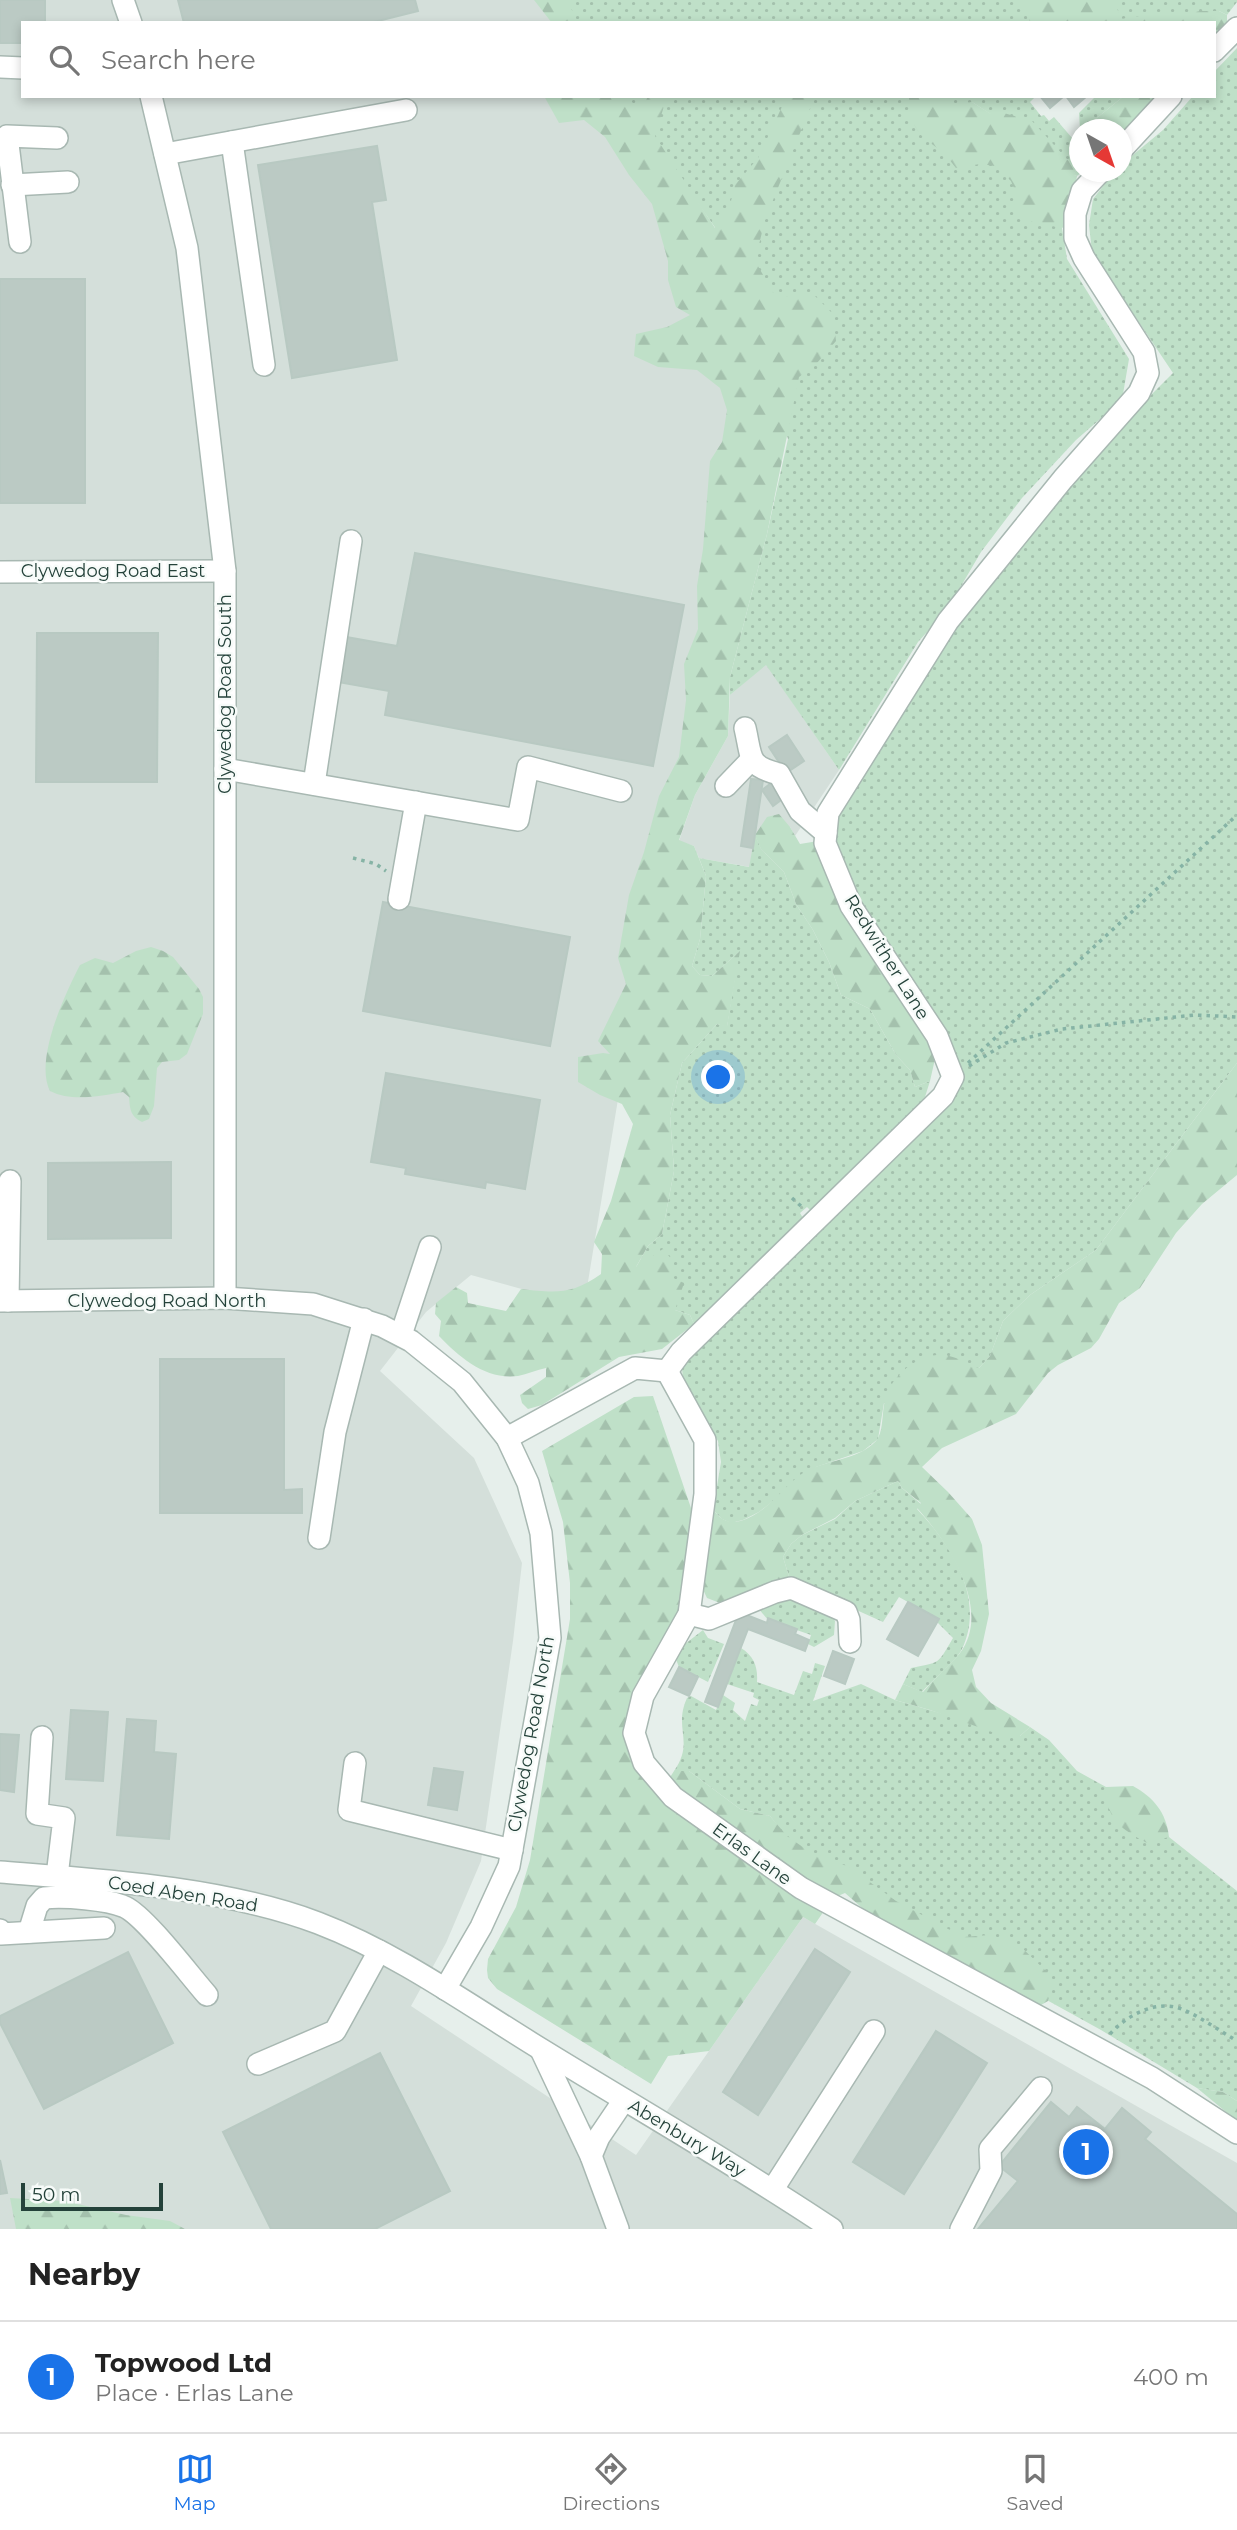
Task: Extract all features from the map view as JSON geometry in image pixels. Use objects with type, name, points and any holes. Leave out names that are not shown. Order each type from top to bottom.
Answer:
[{"type":"street","points":[[123,0],[130,21]]},
{"type":"street","points":[[1216,49],[1237,28]]},
{"type":"street","points":[[0,68],[21,68]]},
{"type":"street","name":"Clywedog Road South","points":[[151,98],[187,248],[225,571],[225,1298]]},
{"type":"street","points":[[1132,138],[1169,98]]},
{"type":"street","points":[[165,154],[406,110]]},
{"type":"street","points":[[20,242],[3,136],[57,138]]},
{"type":"street","points":[[232,142],[264,365]]},
{"type":"street","points":[[7,174],[68,182]]},
{"type":"street","points":[[826,833],[828,813],[948,621],[1063,479],[1146,383],[1148,373],[1144,352],[1084,258],[1075,238],[1074,214],[1082,191],[1091,182]]},
{"type":"street","points":[[314,784],[351,541]]},
{"type":"street","name":"Clywedog Road East","points":[[0,572],[225,571]]},
{"type":"street","points":[[745,728],[752,759],[763,771],[779,774],[800,811],[826,833]]},
{"type":"street","points":[[726,786],[752,759]]},
{"type":"street","points":[[225,769],[518,820],[528,766],[621,791]]},
{"type":"street","points":[[400,891],[416,802]]},
{"type":"street","name":"Redwither Lane","points":[[826,833],[825,843],[851,906],[937,1036],[953,1077]]},
{"type":"street","points":[[507,1438],[635,1368],[667,1371],[681,1352],[943,1097],[953,1077]]},
{"type":"street","points":[[4,1301],[4,1252],[10,1181]]},
{"type":"street","points":[[401,1335],[430,1247]]},
{"type":"street","name":"Clywedog Road North","points":[[4,1301],[225,1298],[313,1304],[364,1319],[401,1335],[462,1382],[507,1438],[528,1483],[541,1533],[550,1638],[509,1866],[481,1927],[446,1989]]},
{"type":"street","points":[[319,1538],[335,1432],[364,1319]]},
{"type":"street","name":"Erlas Lane","points":[[667,1371],[705,1440],[705,1494],[689,1614],[643,1696],[634,1732],[645,1763],[673,1797],[801,1888],[1152,2078],[1237,2133]]},
{"type":"street","points":[[689,1614],[709,1619],[775,1591],[791,1588],[846,1612],[850,1642]]},
{"type":"street","points":[[42,1737],[37,1814],[64,1818],[57,1876]]},
{"type":"street","points":[[355,1763],[349,1810],[512,1850]]},
{"type":"street","name":"Coed Aben Road","points":[[0,1872],[201,1893],[261,1905],[318,1923],[379,1951],[446,1989],[541,2050]]},
{"type":"street","points":[[29,1932],[37,1906],[44,1898],[57,1897],[124,1906],[143,1922],[208,1995]]},
{"type":"street","points":[[0,1932],[104,1928]]},
{"type":"street","points":[[258,2064],[335,2031],[379,1951]]},
{"type":"street","points":[[773,2189],[874,2031]]},
{"type":"street","points":[[541,2050],[592,2155],[618,2229]]},
{"type":"street","name":"Abenbury Way","points":[[541,2050],[773,2189],[832,2229]]},
{"type":"street","points":[[961,2229],[991,2171],[990,2149],[1041,2088]]},
{"type":"street","points":[[592,2155],[600,2137],[624,2100]]},
{"type":"path","points":[[953,1077],[1237,815]]},
{"type":"path","points":[[353,858],[376,864],[400,891]]},
{"type":"path","points":[[953,1077],[1006,1043],[1062,1029],[1195,1015],[1237,1017]]},
{"type":"path","points":[[1097,2048],[1120,2022],[1149,2007],[1181,2008],[1237,2041]]},
{"type":"shaded area","points":[[0,0],[547,0],[561,21],[21,21],[21,98],[612,98],[793,368],[646,929],[584,1306],[471,1275],[426,1312],[380,1371],[474,1458],[522,1563],[481,1861],[446,1943],[411,2006],[636,2155],[803,1917],[1237,2163],[1237,2229],[0,2229]]},
{"type":"shaded area","points":[[766,664],[839,770],[795,836],[790,827],[750,867],[699,858],[694,846],[679,841],[695,795],[728,736],[730,695]]},
{"type":"green space","points":[[534,0],[567,0],[577,21],[550,21]]},
{"type":"green space","points":[[560,0],[1237,0],[1227,15],[1219,11],[1210,21],[574,21]]},
{"type":"green space","points":[[1017,0],[1114,0],[1121,19],[1152,14],[1176,16],[1200,11],[1219,11],[1227,15],[1227,29],[1216,41],[1216,21],[1030,21]]},
{"type":"green space","points":[[1237,48],[1237,1063],[1096,1250],[1030,1295],[1003,1321],[990,1356],[978,1369],[967,1364],[884,1403],[878,1439],[863,1451],[816,1467],[759,1512],[731,1523],[713,1510],[721,1462],[718,1441],[684,1386],[682,1369],[688,1354],[957,1081],[859,904],[831,839],[840,805],[882,737],[972,604],[1077,469],[1173,373],[1092,252],[1089,225],[1093,199],[1106,182],[1132,182],[1132,156],[1163,130],[1191,98],[1216,98],[1216,70]]},
{"type":"green space","points":[[545,98],[629,98],[634,105],[645,103],[647,98],[666,98],[655,136],[715,228],[718,218],[729,209],[735,185],[758,158],[786,98],[814,98],[765,220],[755,261],[776,297],[813,294],[833,314],[836,341],[817,363],[799,377],[767,534],[730,677],[728,736],[695,795],[679,840],[694,846],[706,876],[700,939],[692,966],[700,975],[712,976],[740,951],[727,1027],[717,1024],[682,1063],[670,1115],[674,1171],[662,1234],[648,1246],[636,1267],[663,1249],[674,1262],[673,1278],[684,1283],[675,1310],[690,1315],[694,1324],[662,1349],[619,1357],[542,1405],[528,1409],[522,1403],[520,1395],[546,1377],[546,1368],[518,1376],[506,1376],[495,1375],[474,1366],[439,1336],[441,1321],[435,1314],[436,1303],[456,1287],[467,1293],[468,1303],[506,1311],[521,1289],[563,1291],[581,1286],[601,1274],[602,1254],[594,1242],[611,1201],[633,1124],[622,1104],[578,1082],[578,1057],[610,1054],[598,1041],[626,984],[618,958],[629,895],[659,796],[679,757],[686,700],[684,664],[698,629],[697,586],[703,549],[710,461],[722,442],[727,410],[720,388],[697,370],[658,367],[634,356],[636,334],[667,327],[690,315],[676,307],[668,280],[668,261],[652,204],[629,175],[605,137],[584,120],[559,123]]},
{"type":"green space","points":[[624,98],[1034,98],[1030,102],[1041,116],[1044,115],[1049,121],[1054,117],[1069,134],[1069,165],[972,102],[1062,228],[1067,259],[1129,359],[1122,400],[1076,440],[1022,498],[981,552],[947,610],[918,642],[839,770],[766,665],[730,695],[730,677],[788,439],[728,246]]},
{"type":"green space","points":[[909,98],[938,98],[958,104],[972,102],[991,114],[1000,112],[1032,121],[1069,161],[1069,182],[1076,182],[1069,224],[1062,228],[1028,221],[1015,213],[1018,198],[1011,181],[995,166],[980,164],[956,168],[914,124]]},
{"type":"green space","points":[[1094,98],[1122,98],[1095,119],[1079,119],[1079,113]]},
{"type":"green space","points":[[1122,98],[1163,98],[1132,132],[1132,119],[1095,119]]},
{"type":"green space","points":[[779,814],[800,844],[818,841],[909,1005],[935,1059],[930,1081],[915,1087],[910,1070],[896,1055],[870,1009],[841,995],[829,962],[796,904],[784,872],[761,849],[755,835],[767,817]]},
{"type":"green space","points":[[755,835],[761,849],[784,872],[796,904],[829,962],[841,995],[870,1009],[896,1055],[910,1070],[915,1087],[930,1081],[925,1097],[910,1114],[811,1211],[807,1207],[800,1213],[803,1218],[694,1324],[690,1315],[675,1310],[635,1269],[648,1246],[662,1234],[674,1171],[670,1115],[682,1063],[717,1024],[727,1026],[739,952],[712,976],[700,975],[692,966],[700,939],[706,876],[699,858],[749,867]]},
{"type":"green space","points":[[151,947],[173,957],[199,989],[203,997],[203,1014],[187,1054],[179,1060],[162,1062],[157,1068],[154,1106],[149,1119],[142,1122],[133,1115],[129,1097],[123,1092],[77,1097],[50,1091],[46,1078],[46,1062],[53,1027],[80,965],[95,958],[113,963],[136,951]]},
{"type":"green space","points":[[1237,1063],[1237,1175],[1202,1204],[1176,1233],[1140,1288],[1119,1303],[1091,1348],[1048,1373],[1016,1414],[942,1448],[922,1467],[972,1519],[982,1545],[989,1614],[981,1651],[972,1670],[976,1687],[991,1703],[1030,1727],[1020,1736],[1009,1738],[895,1700],[903,1684],[923,1692],[956,1658],[969,1635],[971,1616],[969,1596],[952,1557],[917,1508],[921,1503],[902,1488],[898,1481],[855,1501],[835,1518],[802,1535],[791,1544],[783,1557],[790,1580],[720,1603],[707,1598],[699,1581],[713,1510],[728,1521],[750,1518],[803,1473],[868,1448],[880,1434],[886,1395],[891,1385],[916,1361],[938,1355],[949,1356],[979,1368],[990,1356],[1003,1321],[1030,1295],[1096,1250]]},
{"type":"green space","points":[[653,1396],[692,1511],[681,1612],[626,1734],[667,1782],[674,1771],[689,1771],[740,1809],[770,1816],[787,1836],[807,1850],[849,1867],[896,1901],[963,1937],[990,1935],[1020,1946],[1048,1973],[1051,1988],[1048,2001],[1041,2005],[1019,2000],[884,1927],[845,1893],[833,1898],[815,1924],[803,1917],[709,2051],[668,2056],[651,2084],[497,1989],[488,1978],[488,1959],[516,1907],[530,1860],[570,1619],[570,1583],[563,1522],[542,1451],[634,1397]]},
{"type":"green space","points":[[898,1481],[902,1488],[921,1504],[917,1509],[953,1556],[967,1592],[970,1611],[962,1649],[922,1692],[903,1684],[911,1668],[937,1661],[953,1638],[937,1622],[938,1619],[899,1597],[883,1622],[790,1580],[783,1557],[791,1544],[802,1535],[835,1519],[855,1501]]},
{"type":"green space","points":[[787,1598],[830,1614],[835,1621],[834,1635],[814,1647],[808,1644],[811,1635],[768,1620],[758,1608]]},
{"type":"green space","points":[[703,1630],[708,1638],[724,1644],[708,1682],[679,1667],[675,1657],[685,1644]]},
{"type":"green space","points":[[741,1648],[754,1662],[757,1682],[794,1695],[803,1671],[812,1674],[815,1663],[825,1666],[813,1701],[861,1684],[895,1700],[1020,1736],[1030,1727],[1049,1740],[1077,1771],[1106,1787],[1237,1891],[1237,2101],[1223,2092],[1197,2088],[1101,2030],[813,1871],[770,1816],[740,1809],[689,1771],[674,1771],[683,1751],[682,1718],[687,1698],[691,1696],[716,1710],[723,1695],[735,1703],[733,1710],[745,1721],[751,1704],[757,1706],[759,1700],[753,1697],[754,1693],[727,1684]]},
{"type":"green space","points":[[1133,1786],[1158,1807],[1169,1837],[1147,1843],[1116,1822],[1109,1808],[1106,1787]]},
{"type":"green space","points":[[1197,2088],[1223,2092],[1237,2101],[1237,2121]]},
{"type":"green space","points":[[10,2198],[64,2201],[126,2215],[170,2221],[185,2229],[16,2229]]},
{"type":"building","points":[[0,0],[45,0],[45,21],[21,21],[21,43],[0,43]]},
{"type":"building","points":[[178,0],[415,0],[418,11],[378,21],[183,21]]},
{"type":"building","points":[[1042,98],[1062,98],[1050,108]]},
{"type":"building","points":[[1067,98],[1085,98],[1074,107]]},
{"type":"building","points":[[377,146],[386,200],[372,202],[397,360],[292,378],[258,165]]},
{"type":"building","points":[[0,279],[85,279],[85,503],[0,503]]},
{"type":"building","points":[[415,553],[684,605],[653,766],[385,715],[389,691],[338,682],[346,637],[397,646]]},
{"type":"building","points":[[37,633],[158,633],[157,782],[36,782]]},
{"type":"building","points":[[787,735],[804,761],[786,773],[769,747]]},
{"type":"building","points":[[751,779],[763,780],[753,848],[741,846]]},
{"type":"building","points":[[774,781],[785,797],[773,806],[762,790]]},
{"type":"building","points":[[383,902],[570,937],[550,1046],[363,1011]]},
{"type":"building","points":[[386,1073],[540,1100],[525,1189],[486,1182],[485,1188],[405,1174],[406,1168],[371,1162]]},
{"type":"building","points":[[171,1162],[171,1238],[48,1239],[48,1163]]},
{"type":"building","points":[[160,1359],[284,1359],[284,1490],[302,1489],[302,1513],[160,1513]]},
{"type":"building","points":[[908,1602],[939,1619],[918,1656],[887,1639]]},
{"type":"building","points":[[739,1612],[767,1623],[768,1618],[797,1629],[795,1634],[809,1640],[805,1651],[748,1629],[718,1707],[705,1702]]},
{"type":"building","points":[[833,1651],[854,1659],[845,1684],[824,1676]]},
{"type":"building","points":[[679,1667],[698,1677],[689,1696],[669,1687]]},
{"type":"building","points":[[71,1710],[108,1712],[103,1781],[66,1779]]},
{"type":"building","points":[[127,1719],[156,1721],[154,1752],[176,1754],[169,1839],[117,1835]]},
{"type":"building","points":[[0,1734],[19,1735],[14,1792],[0,1790]]},
{"type":"building","points":[[434,1768],[463,1772],[457,1810],[428,1805]]},
{"type":"building","points":[[815,1949],[850,1972],[758,2115],[723,2092]]},
{"type":"building","points":[[128,1952],[173,2043],[44,2109],[0,2023],[0,2016]]},
{"type":"building","points":[[936,2031],[987,2063],[904,2194],[853,2162]]},
{"type":"building","points":[[380,2053],[450,2191],[375,2229],[271,2229],[223,2132]]},
{"type":"building","points":[[1051,2102],[1069,2117],[1077,2107],[1105,2129],[1122,2108],[1151,2132],[1145,2139],[1237,2214],[1237,2229],[978,2229],[1018,2181],[999,2166]]},
{"type":"building","points":[[0,2160],[7,2193],[0,2194]]},
{"type":"place","name":"Topwood Ltd","points":[[1086,2152]]}]
